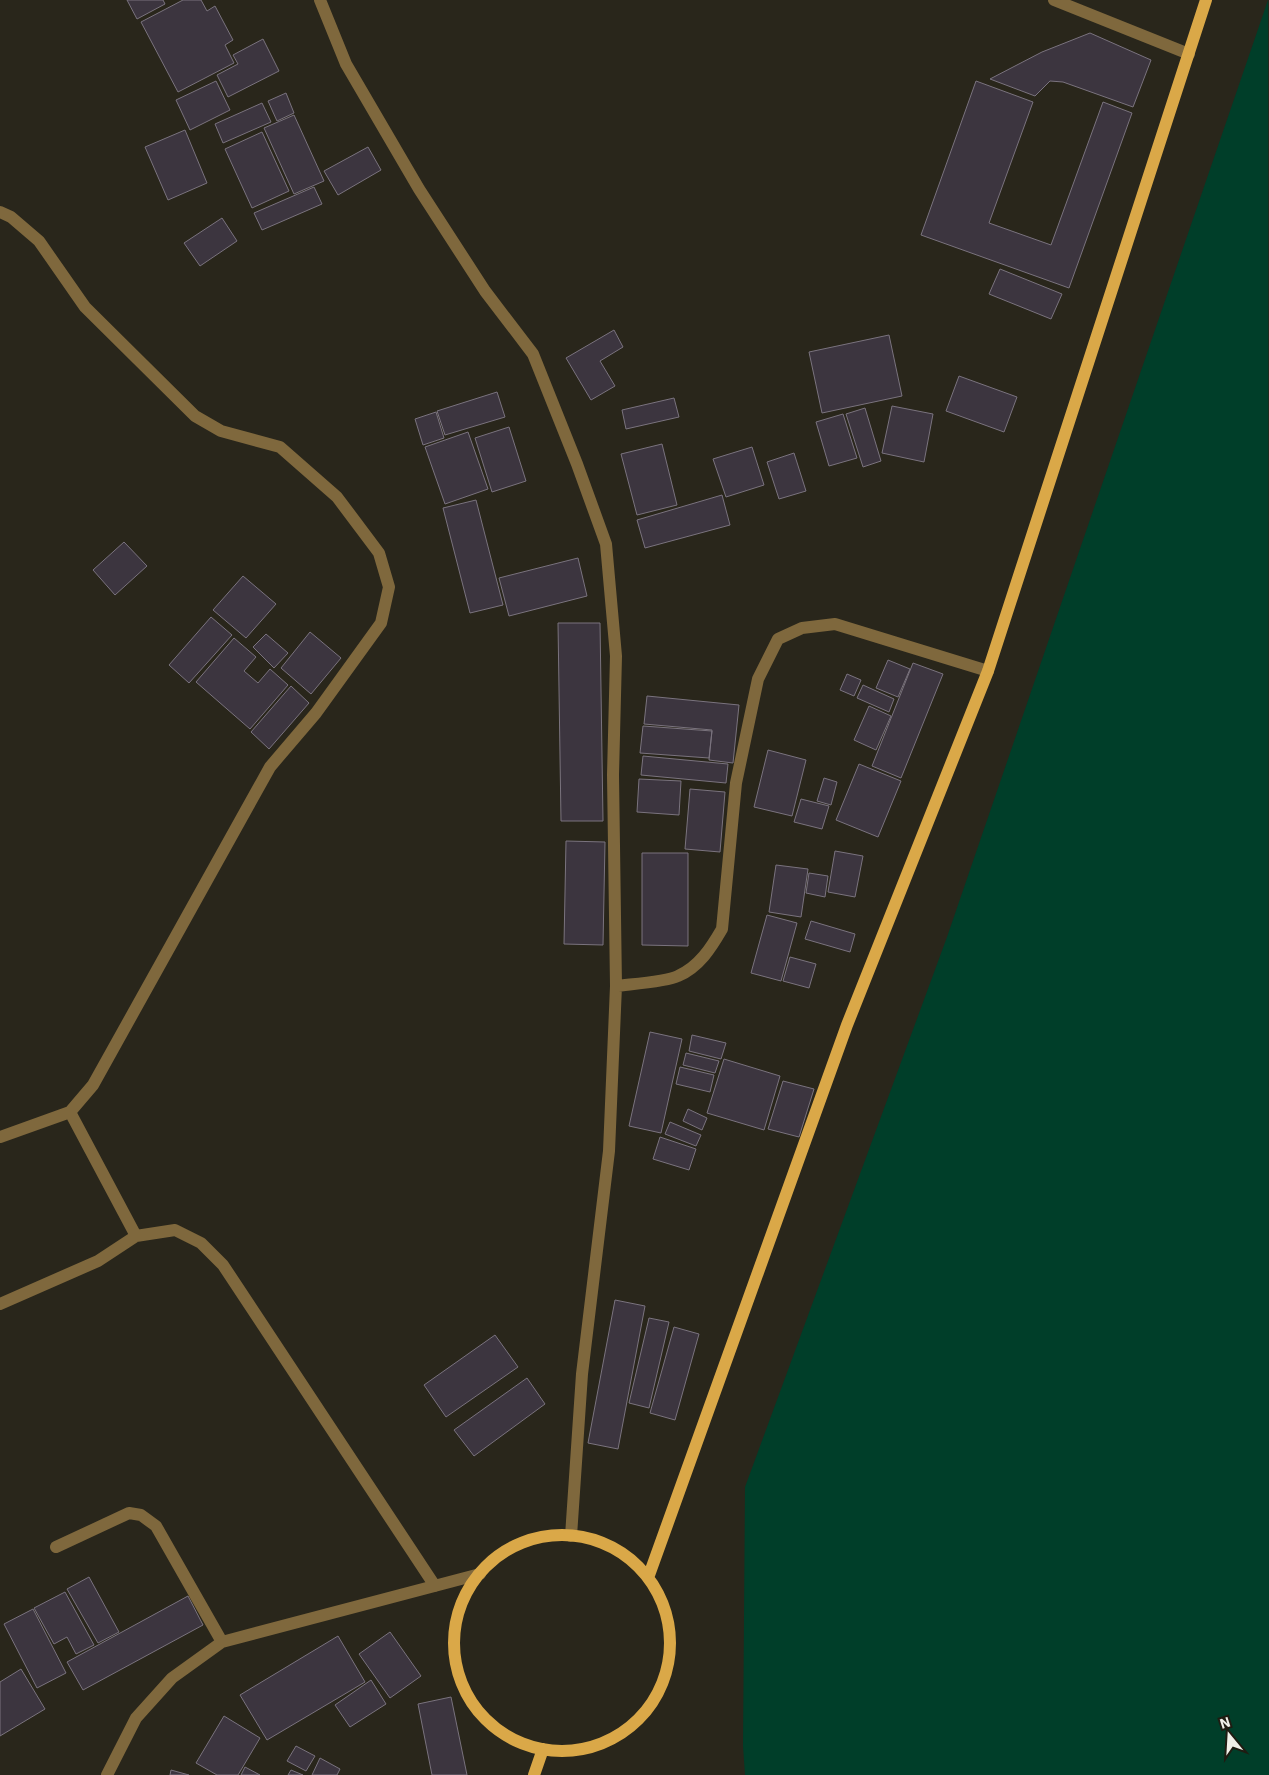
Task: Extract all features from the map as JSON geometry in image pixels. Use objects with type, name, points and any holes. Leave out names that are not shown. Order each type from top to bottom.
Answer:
[{"type":"main road","points":[[648,1578],[847,1025],[988,671],[1206,0]]},
{"type":"main road","points":[[571,1536],[593,1540],[614,1549],[633,1562],[648,1578],[662,1604],[667,1619],[670,1641],[668,1664],[662,1685],[651,1704],[636,1722],[624,1731],[597,1745],[575,1750],[553,1751],[530,1747],[510,1738],[491,1725],[476,1709],[464,1690],[456,1668],[453,1646],[455,1623],[473,1582],[488,1565],[506,1551],[526,1542],[549,1537],[571,1536]]},
{"type":"main road","points":[[534,1775],[544,1749]]},
{"type":"street","points":[[320,0],[346,64],[419,189],[485,291],[533,354],[577,464],[606,544],[616,656],[613,775],[616,986],[608,1151],[582,1374],[571,1536]]},
{"type":"street","points":[[1054,0],[1189,54]]},
{"type":"street","points":[[0,212],[11,217],[39,241],[85,307],[195,416],[221,431],[280,447],[337,497],[379,553],[389,588],[382,623],[316,714],[270,768],[93,1085],[70,1112],[0,1137]]},
{"type":"street","points":[[616,986],[676,977],[695,966],[710,950],[722,929],[736,783],[758,679],[778,639],[802,628],[835,624],[988,671]]},
{"type":"street","points":[[70,1112],[136,1236]]},
{"type":"street","points":[[0,1304],[98,1261],[136,1236],[175,1230],[201,1243],[223,1265],[435,1586]]},
{"type":"street","points":[[56,1547],[129,1513],[141,1515],[156,1526],[222,1642]]},
{"type":"street","points":[[107,1775],[136,1718],[172,1678],[222,1642],[480,1574]]},
{"type":"green space","points":[[1268,0],[1269,1775],[745,1775],[743,1746],[745,1487],[947,937]]},
{"type":"building","points":[[127,0],[163,0],[165,4],[137,19]]},
{"type":"building","points":[[183,0],[201,0],[207,11],[215,6],[233,40],[225,45],[234,63],[178,92],[141,22]]},
{"type":"building","points":[[1090,33],[1151,60],[1133,107],[1063,82],[1050,81],[1035,96],[990,79],[1042,52]]},
{"type":"building","points":[[263,39],[279,71],[228,97],[217,75],[238,64],[233,55]]},
{"type":"building","points":[[216,81],[230,110],[190,130],[176,100]]},
{"type":"building","points":[[976,81],[1033,102],[989,223],[1051,245],[1103,102],[1132,113],[1069,288],[921,235]]},
{"type":"building","points":[[286,93],[294,113],[277,121],[268,101]]},
{"type":"building","points":[[262,103],[271,122],[223,143],[215,124]]},
{"type":"building","points":[[294,115],[324,181],[294,194],[264,128]]},
{"type":"building","points":[[185,130],[207,183],[168,200],[145,147]]},
{"type":"building","points":[[262,132],[289,191],[252,208],[225,149]]},
{"type":"building","points":[[368,147],[381,170],[338,195],[324,171]]},
{"type":"building","points":[[314,187],[322,204],[262,230],[254,213]]},
{"type":"building","points":[[222,218],[237,241],[200,266],[184,243]]},
{"type":"building","points":[[1000,269],[1062,294],[1051,319],[989,294]]},
{"type":"building","points":[[614,330],[623,347],[600,361],[615,386],[591,400],[566,358]]},
{"type":"building","points":[[889,335],[902,396],[822,413],[809,352]]},
{"type":"building","points":[[959,376],[1017,397],[1004,432],[946,411]]},
{"type":"building","points":[[497,392],[505,417],[445,435],[437,411]]},
{"type":"building","points":[[674,398],[679,417],[626,429],[622,410]]},
{"type":"building","points":[[892,406],[933,414],[924,462],[882,453]]},
{"type":"building","points":[[865,408],[881,461],[863,467],[846,414]]},
{"type":"building","points":[[436,412],[444,438],[423,445],[415,419]]},
{"type":"building","points":[[843,414],[857,458],[829,466],[816,422]]},
{"type":"building","points":[[509,427],[526,481],[492,492],[475,438]]},
{"type":"building","points":[[468,432],[488,489],[445,504],[425,447]]},
{"type":"building","points":[[662,444],[677,505],[637,515],[621,454]]},
{"type":"building","points":[[752,447],[764,485],[726,497],[713,459]]},
{"type":"building","points":[[794,453],[806,491],[779,499],[767,462]]},
{"type":"building","points":[[722,495],[730,525],[645,548],[637,520]]},
{"type":"building","points":[[476,500],[503,605],[470,613],[443,508]]},
{"type":"building","points":[[124,542],[147,566],[115,595],[93,570]]},
{"type":"building","points":[[578,558],[587,596],[509,616],[499,578]]},
{"type":"building","points":[[243,576],[276,604],[246,638],[213,610]]},
{"type":"building","points":[[211,617],[232,635],[189,683],[169,665]]},
{"type":"building","points":[[558,623],[600,623],[603,821],[561,821]]},
{"type":"building","points":[[310,632],[341,658],[311,694],[281,668]]},
{"type":"building","points":[[266,634],[288,653],[274,668],[253,647]]},
{"type":"building","points":[[234,638],[256,657],[244,671],[258,683],[270,669],[288,685],[250,729],[196,682]]},
{"type":"building","points":[[888,660],[910,669],[898,697],[876,688]]},
{"type":"building","points":[[913,663],[943,674],[901,778],[872,766]]},
{"type":"building","points":[[847,674],[861,680],[854,696],[840,690]]},
{"type":"building","points":[[863,685],[894,699],[889,712],[857,698]]},
{"type":"building","points":[[291,686],[309,703],[269,749],[251,732]]},
{"type":"building","points":[[647,696],[739,705],[733,763],[709,760],[712,730],[644,724]]},
{"type":"building","points":[[869,706],[891,716],[876,750],[854,740]]},
{"type":"building","points":[[643,726],[712,731],[709,758],[640,753]]},
{"type":"building","points":[[768,750],[806,760],[792,816],[754,807]]},
{"type":"building","points":[[643,756],[728,764],[726,783],[641,775]]},
{"type":"building","points":[[859,764],[901,781],[878,837],[836,820]]},
{"type":"building","points":[[824,778],[837,782],[831,805],[817,801]]},
{"type":"building","points":[[639,779],[681,781],[679,815],[637,812]]},
{"type":"building","points":[[690,789],[725,792],[720,852],[685,849]]},
{"type":"building","points":[[801,799],[829,806],[822,829],[794,822]]},
{"type":"building","points":[[566,841],[605,842],[603,945],[564,944]]},
{"type":"building","points":[[835,851],[863,856],[855,897],[828,892]]},
{"type":"building","points":[[642,853],[688,853],[688,946],[642,945]]},
{"type":"building","points":[[776,865],[808,869],[801,917],[769,912]]},
{"type":"building","points":[[809,873],[828,876],[825,897],[806,893]]},
{"type":"building","points":[[767,915],[797,923],[781,981],[751,973]]},
{"type":"building","points":[[811,921],[855,934],[850,952],[805,939]]},
{"type":"building","points":[[790,957],[816,964],[809,988],[783,981]]},
{"type":"building","points":[[650,1032],[682,1039],[661,1133],[629,1126]]},
{"type":"building","points":[[692,1035],[726,1043],[721,1059],[689,1051]]},
{"type":"building","points":[[686,1053],[719,1061],[715,1073],[683,1065]]},
{"type":"building","points":[[724,1059],[780,1076],[764,1130],[707,1113]]},
{"type":"building","points":[[680,1067],[714,1075],[710,1092],[676,1084]]},
{"type":"building","points":[[783,1081],[814,1089],[799,1137],[768,1129]]},
{"type":"building","points":[[688,1109],[707,1118],[702,1130],[683,1121]]},
{"type":"building","points":[[670,1122],[701,1135],[696,1146],[665,1134]]},
{"type":"building","points":[[660,1137],[696,1149],[689,1170],[653,1159]]},
{"type":"building","points":[[615,1300],[645,1306],[618,1449],[588,1443]]},
{"type":"building","points":[[649,1318],[669,1322],[649,1408],[629,1403]]},
{"type":"building","points":[[674,1327],[699,1334],[675,1420],[650,1413]]},
{"type":"building","points":[[495,1335],[518,1367],[446,1417],[424,1385]]},
{"type":"building","points":[[527,1378],[545,1404],[474,1456],[454,1430]]},
{"type":"building","points":[[89,1577],[119,1632],[98,1643],[67,1589]]},
{"type":"building","points":[[65,1592],[94,1645],[76,1654],[67,1637],[54,1644],[34,1608]]},
{"type":"building","points":[[188,1596],[203,1625],[83,1690],[67,1662]]},
{"type":"building","points":[[33,1609],[66,1673],[37,1688],[4,1624]]},
{"type":"building","points":[[390,1632],[421,1676],[390,1698],[359,1654]]},
{"type":"building","points":[[338,1636],[365,1682],[267,1740],[240,1695]]},
{"type":"building","points":[[21,1669],[45,1709],[0,1736],[0,1682]]},
{"type":"building","points":[[371,1680],[386,1704],[350,1727],[335,1705]]},
{"type":"building","points":[[451,1697],[467,1775],[432,1775],[418,1704]]},
{"type":"building","points":[[224,1716],[260,1738],[238,1775],[217,1775],[196,1763]]},
{"type":"building","points":[[296,1746],[315,1756],[306,1771],[287,1761]]},
{"type":"building","points":[[320,1758],[340,1769],[337,1775],[312,1775]]},
{"type":"building","points":[[245,1767],[260,1775],[241,1775]]},
{"type":"building","points":[[171,1770],[189,1775],[170,1775]]},
{"type":"building","points":[[291,1770],[303,1775],[288,1775]]}]
